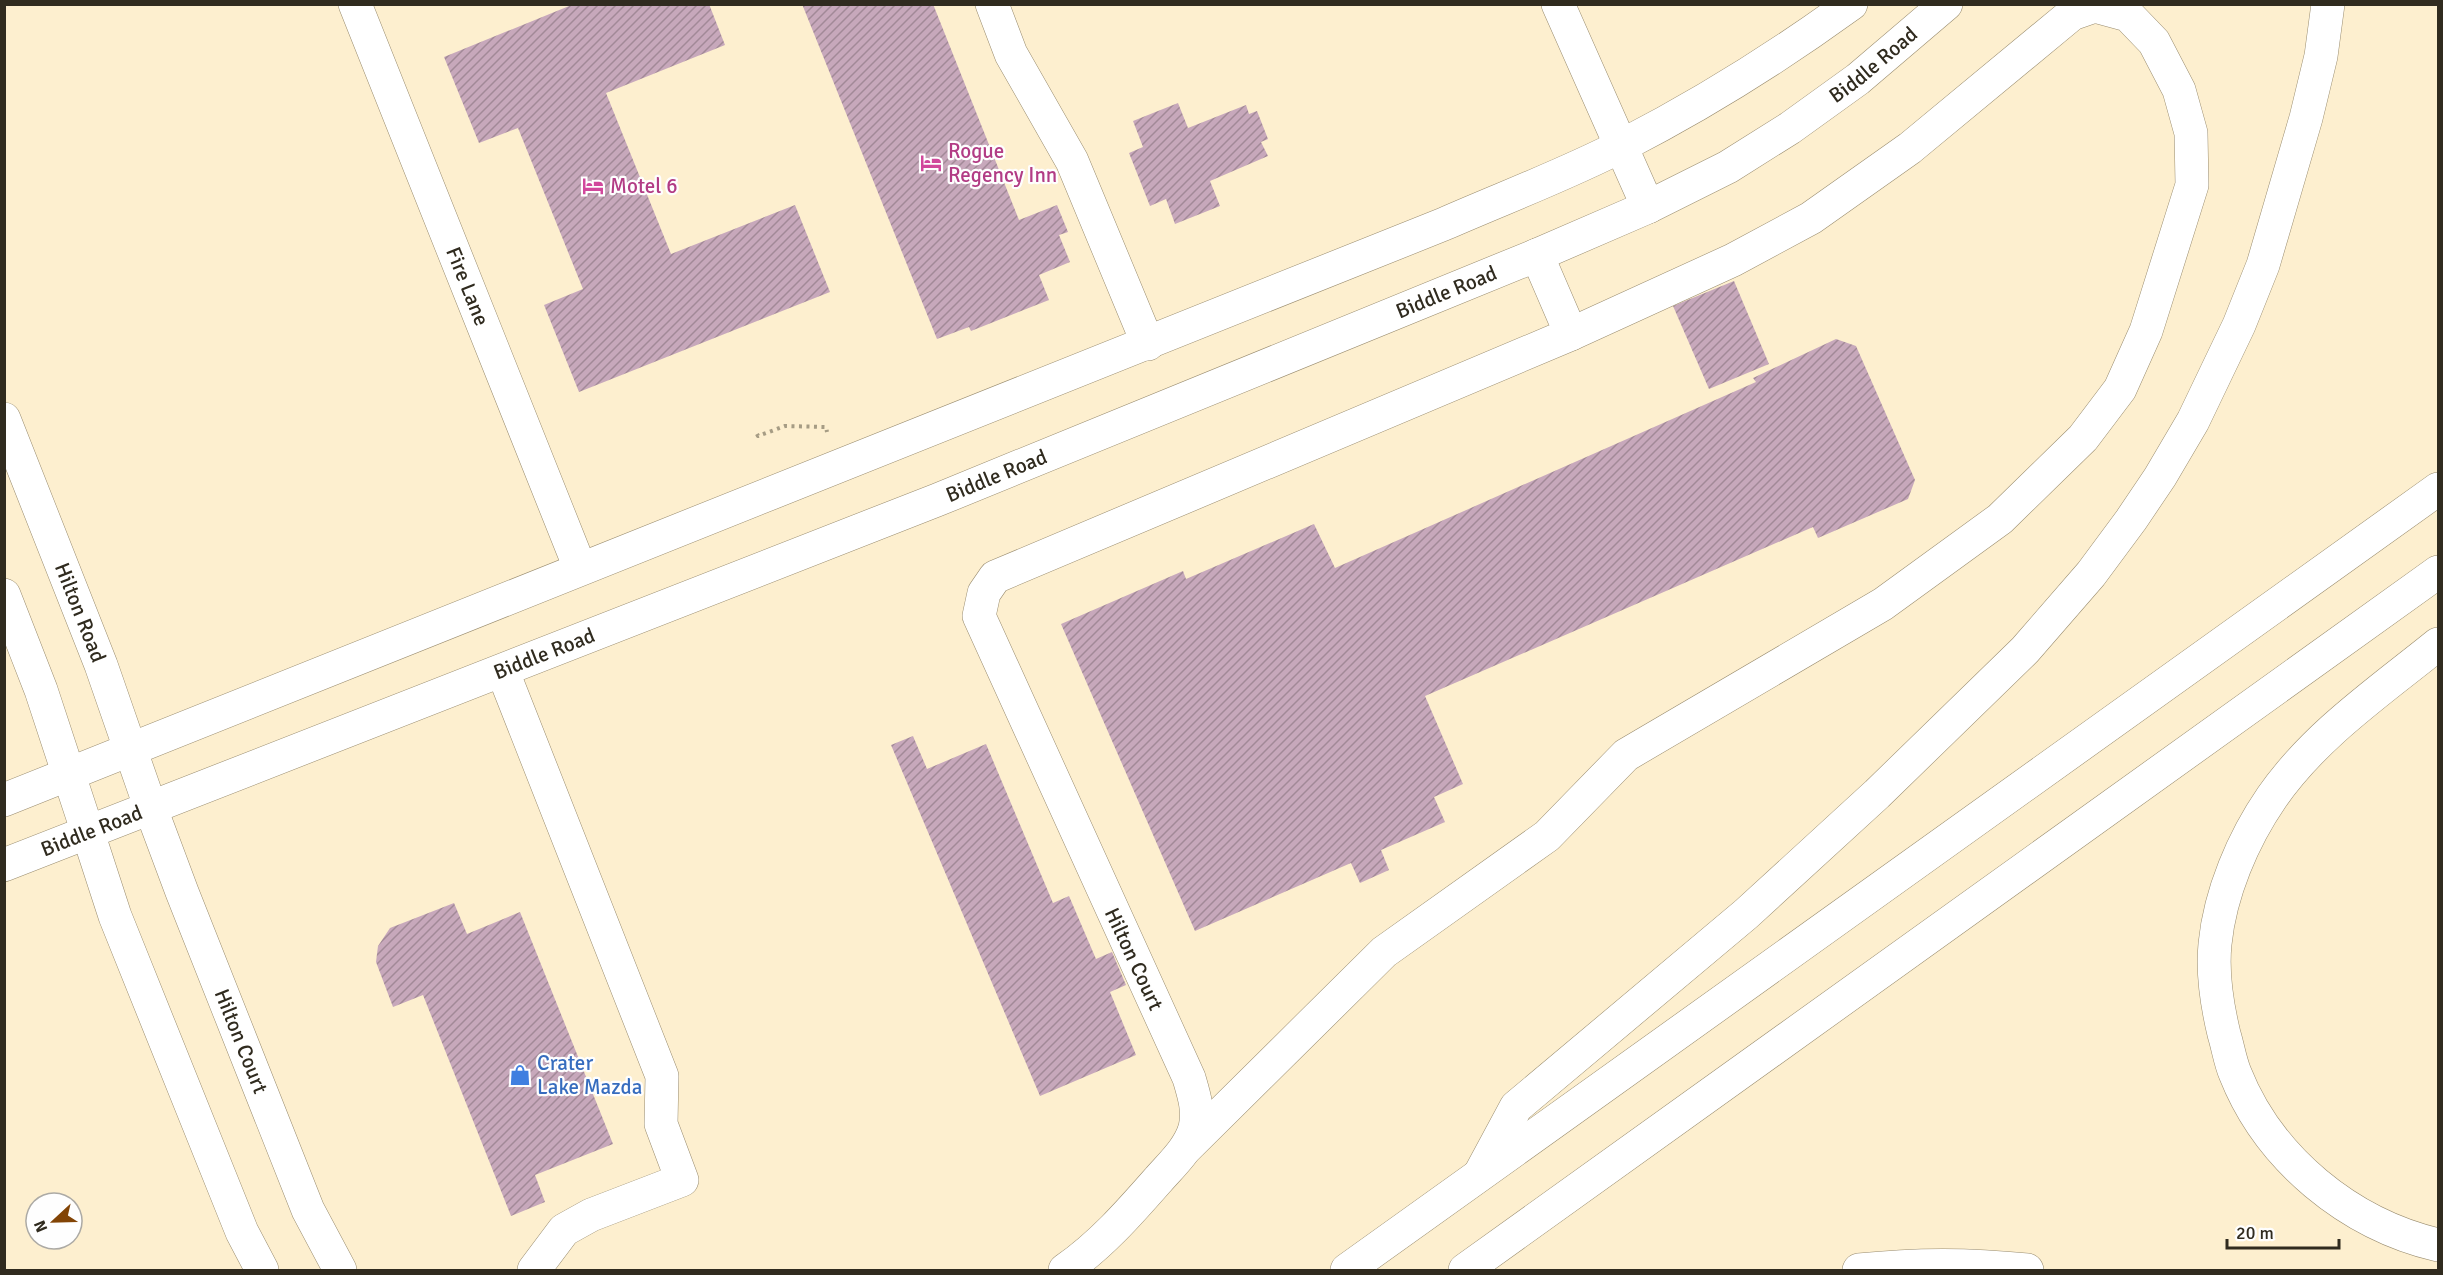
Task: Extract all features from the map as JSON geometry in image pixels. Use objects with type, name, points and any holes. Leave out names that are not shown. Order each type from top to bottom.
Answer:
[{"type":"main road","name":"Fire Lane","points":[[355,4],[580,568]]},
{"type":"main road","points":[[992,4],[1011,54],[1072,161],[1148,344]]},
{"type":"main road","points":[[1558,4],[1648,207]]},
{"type":"main road","points":[[4,800],[1444,224],[1621,146],[1718,94],[1786,51],[1851,4]]},
{"type":"main road","name":"Biddle Road","points":[[4,866],[937,500],[1537,255],[1648,207],[1728,167],[1790,128],[1858,79],[1946,4]]},
{"type":"main road","points":[[1481,1172],[1516,1107],[1737,922],[1877,794],[2025,650],[2091,574],[2131,520],[2193,421],[2263,265],[2306,118],[2321,56],[2328,4]]},
{"type":"main road","points":[[1187,1147],[1330,1008],[1384,952],[1547,836],[1626,755],[1883,604],[2000,519],[2083,438],[2120,389],[2141,341],[2192,185],[2191,133],[2179,90],[2154,42],[2128,15],[2096,6],[2072,14],[1910,148],[1811,218],[1734,260],[1571,334],[1537,255]]},
{"type":"main road","name":"Hilton Court","points":[[1065,1270],[1084,1257],[1117,1227],[1187,1147],[1195,1128],[1197,1104],[1189,1078],[979,616],[984,593],[995,577],[1571,334]]},
{"type":"main road","name":"Hilton Road","points":[[4,418],[101,665],[151,808]]},
{"type":"main road","points":[[1347,1270],[2439,489]]},
{"type":"main road","points":[[1465,1270],[2439,572]]},
{"type":"main road","points":[[4,595],[41,690],[115,916],[242,1232],[262,1270]]},
{"type":"main road","points":[[2439,644],[2324,736],[2272,797],[2244,848],[2225,895],[2215,944],[2216,1001],[2234,1072],[2253,1110],[2275,1143],[2326,1193],[2358,1214],[2387,1228],[2439,1245]]},
{"type":"main road","points":[[503,672],[662,1076],[661,1124],[682,1180],[591,1215],[564,1230],[534,1270]]},
{"type":"main road","name":"Hilton Court","points":[[151,808],[308,1210],[340,1270]]},
{"type":"main road","points":[[1859,1270],[1987,1267],[2027,1270]]},
{"type":"path","points":[[758,434],[758,436],[784,426],[826,427],[829,437]]},
{"type":"building","name":"Motel 6","points":[[574,4],[709,4],[725,45],[606,93],[671,254],[795,205],[830,292],[579,392],[544,305],[583,289],[518,128],[479,143],[444,57]]},
{"type":"building","name":"Rogue Regency Inn","points":[[802,4],[933,4],[1019,220],[1057,205],[1068,232],[1059,235],[1070,262],[1039,275],[1049,300],[971,331],[969,327],[937,339]]},
{"type":"building","points":[[1178,103],[1188,128],[1246,105],[1249,114],[1257,111],[1268,139],[1261,142],[1268,156],[1210,181],[1220,206],[1175,224],[1166,199],[1150,206],[1129,153],[1143,147],[1133,121]]},
{"type":"building","points":[[1734,281],[1769,364],[1709,389],[1673,306]]},
{"type":"building","points":[[1836,339],[1856,346],[1915,480],[1908,499],[1818,538],[1813,527],[1425,696],[1463,784],[1434,797],[1445,822],[1381,850],[1389,870],[1360,883],[1351,863],[1195,931],[1061,624],[1183,571],[1186,579],[1314,524],[1335,568],[1756,382],[1753,378]]},
{"type":"building","points":[[913,736],[927,769],[986,744],[1053,903],[1069,896],[1096,959],[1112,952],[1126,985],[1110,992],[1136,1055],[1040,1096],[891,745]]},
{"type":"building","name":"Crater Lake Mazda","points":[[454,903],[467,934],[520,912],[613,1144],[535,1175],[545,1202],[511,1216],[423,995],[393,1007],[376,962],[378,946],[390,928]]},
{"type":"place","name":"Rogue Regency Inn","points":[[931,163]]},
{"type":"place","name":"Motel 6","points":[[593,186]]},
{"type":"place","name":"Crater Lake Mazda","points":[[520,1075]]}]
